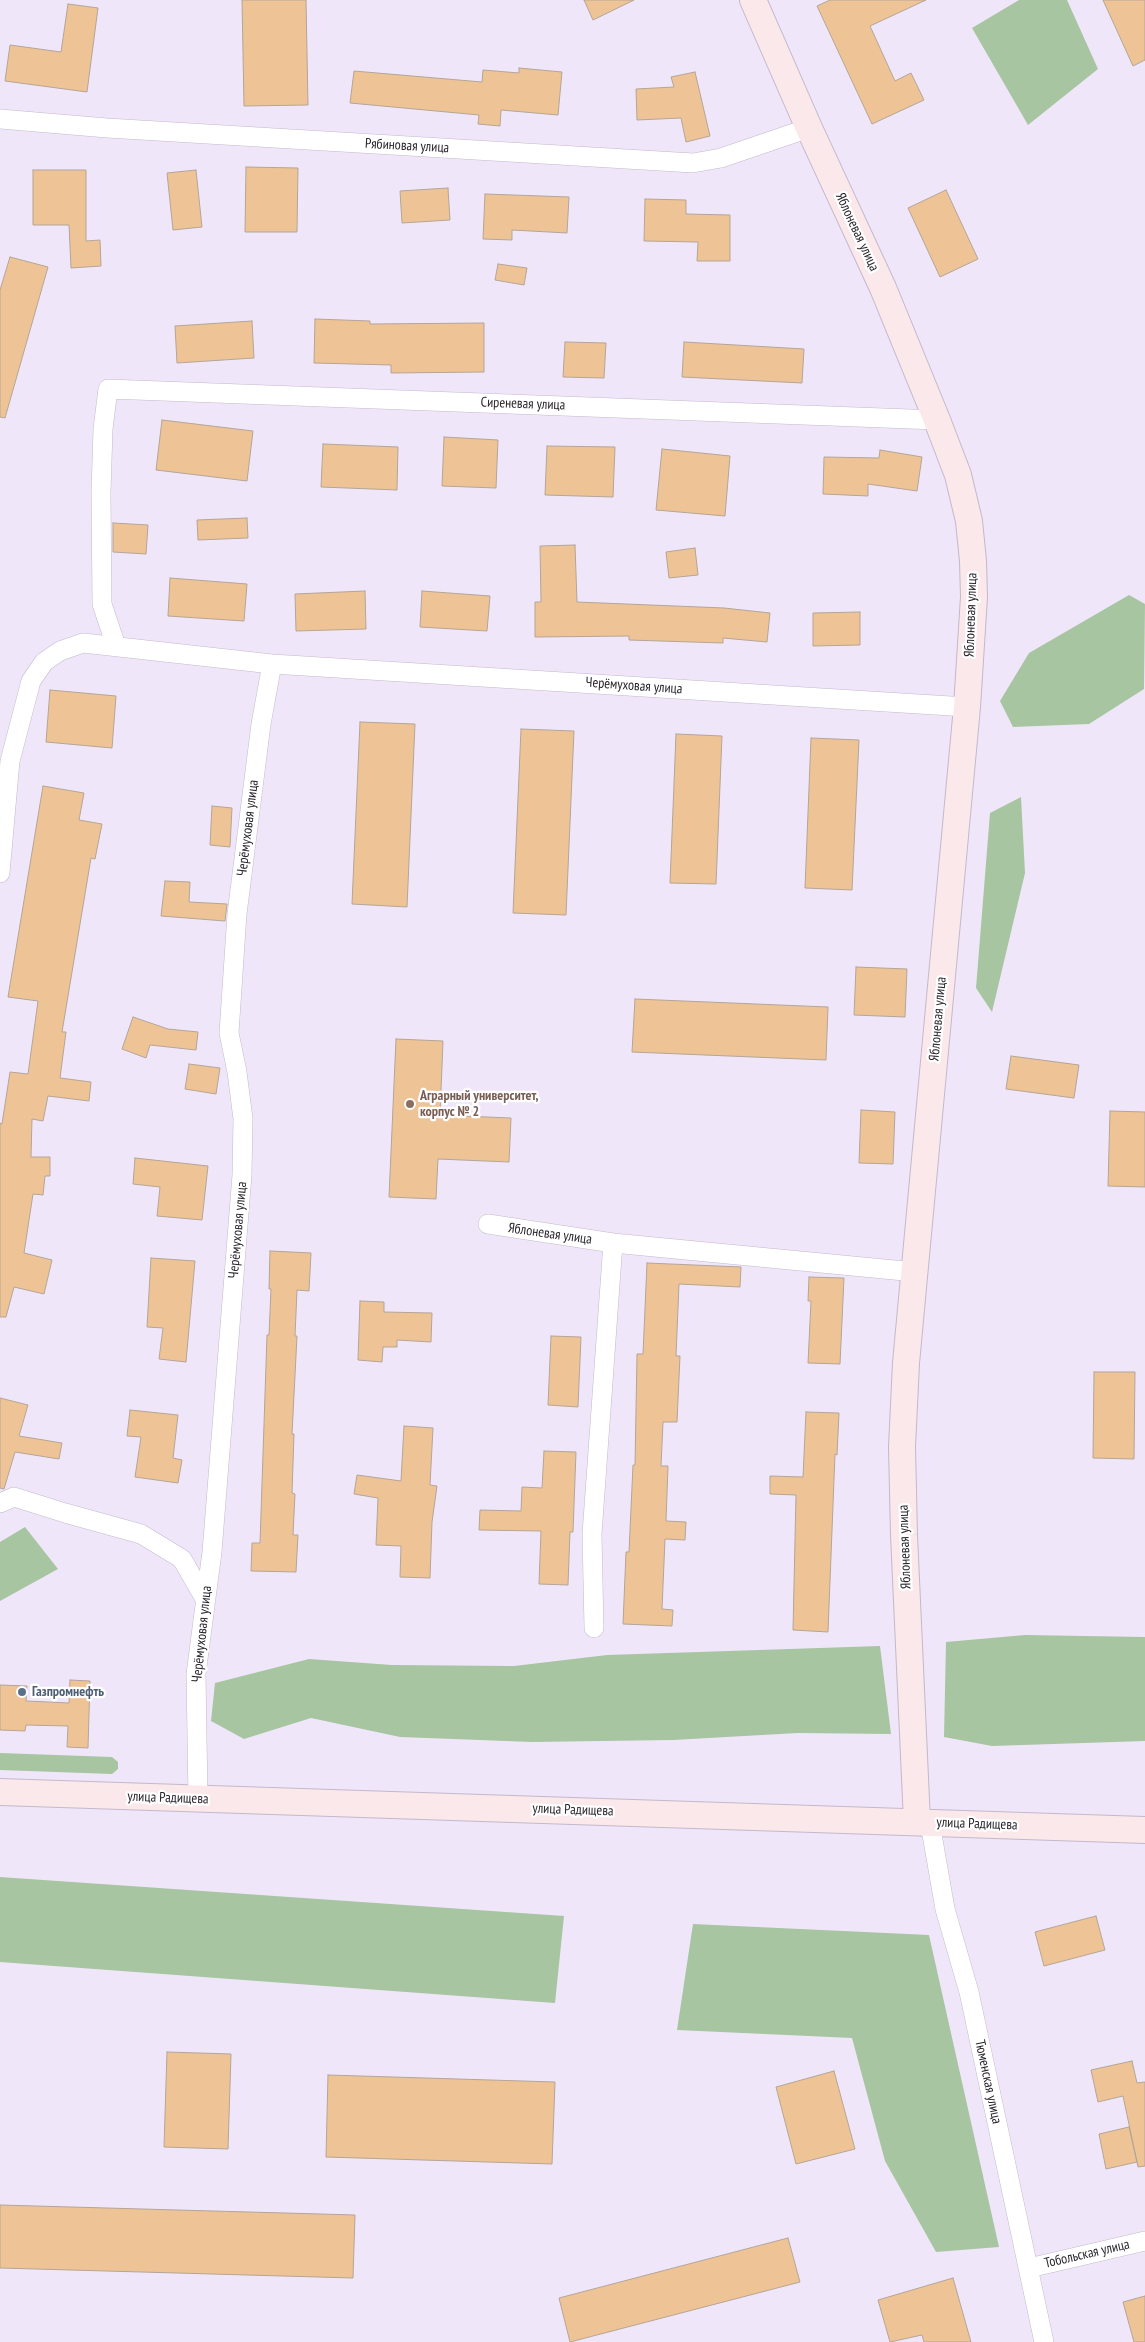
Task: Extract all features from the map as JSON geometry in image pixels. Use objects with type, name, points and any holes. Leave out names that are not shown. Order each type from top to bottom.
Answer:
[{"type":"street","name":"Яблоневая улица","points":[[753,0],[809,128],[883,288],[937,420],[958,475],[969,521],[973,561],[974,597],[967,707],[906,1363],[902,1448],[907,1628],[924,1822]]},
{"type":"street","name":"Рябиновая улица","points":[[0,119],[107,128],[693,164],[721,158],[809,128]]},
{"type":"street","name":"Сиреневая улица","points":[[116,646],[102,604],[101,493],[103,429],[108,388],[937,420]]},
{"type":"street","name":"Черёмуховая улица","points":[[0,872],[10,762],[31,681],[44,662],[60,650],[83,643],[272,664],[967,707]]},
{"type":"street","name":"Черёмуховая улица","points":[[198,1799],[196,1674],[212,1552],[242,1175],[243,1119],[238,1072],[228,1033],[234,954],[252,796],[272,664]]},
{"type":"street","name":"Яблоневая улица","points":[[488,1224],[612,1243],[915,1272]]},
{"type":"street","points":[[594,1628],[592,1534],[612,1243]]},
{"type":"street","points":[[0,1503],[14,1497],[141,1534],[182,1559],[205,1598]]},
{"type":"street","name":"улица Радищева","points":[[0,1792],[1145,1830]]},
{"type":"street","name":"Тюменская улица","points":[[924,1822],[945,1910],[969,1992],[1044,2342]]},
{"type":"street","name":"Тобольская улица","points":[[1029,2268],[1145,2241]]},
{"type":"green space","points":[[1019,0],[1067,0],[1098,69],[1028,125],[972,28]]},
{"type":"green space","points":[[1129,595],[1145,604],[1144,689],[1089,724],[1013,727],[1000,701],[1029,653]]},
{"type":"green space","points":[[1021,797],[1025,873],[992,1012],[976,988],[990,813]]},
{"type":"green space","points":[[25,1527],[58,1569],[0,1601],[0,1542]]},
{"type":"green space","points":[[1025,1635],[1145,1637],[1145,1741],[992,1746],[944,1737],[946,1642]]},
{"type":"green space","points":[[880,1646],[891,1734],[798,1733],[673,1740],[532,1742],[400,1737],[311,1718],[244,1739],[211,1721],[215,1683],[309,1659],[392,1665],[514,1666],[607,1655]]},
{"type":"green space","points":[[0,1753],[112,1757],[118,1762],[118,1769],[112,1774],[0,1770]]},
{"type":"green space","points":[[0,1877],[564,1916],[555,2003],[0,1962]]},
{"type":"green space","points":[[693,1924],[929,1935],[999,2247],[936,2252],[885,2161],[852,2038],[677,2030]]},
{"type":"building","points":[[242,0],[306,0],[308,105],[244,106]]},
{"type":"building","points":[[584,0],[634,0],[593,20]]},
{"type":"building","points":[[830,0],[926,0],[870,26],[895,81],[911,73],[924,100],[872,124],[817,6]]},
{"type":"building","points":[[1103,0],[1145,0],[1145,60],[1133,66]]},
{"type":"building","points":[[68,4],[98,8],[87,92],[5,81],[10,45],[61,52]]},
{"type":"building","points":[[519,68],[562,72],[558,115],[501,110],[500,126],[478,124],[479,115],[350,103],[354,71],[482,82],[483,70],[519,73]]},
{"type":"building","points":[[695,72],[710,136],[686,142],[681,118],[637,120],[636,89],[674,87],[671,77]]},
{"type":"building","points":[[246,167],[298,168],[297,232],[245,232]]},
{"type":"building","points":[[33,170],[86,170],[86,241],[100,240],[101,266],[71,268],[69,225],[33,225]]},
{"type":"building","points":[[196,170],[202,227],[173,230],[167,173]]},
{"type":"building","points":[[448,188],[450,220],[402,223],[400,191]]},
{"type":"building","points":[[946,190],[978,259],[940,277],[908,208]]},
{"type":"building","points":[[485,194],[569,197],[567,233],[512,230],[512,240],[483,239]]},
{"type":"building","points":[[645,199],[686,200],[686,214],[730,215],[730,261],[697,261],[698,242],[644,241]]},
{"type":"building","points":[[10,257],[48,267],[5,418],[0,417],[0,290]]},
{"type":"building","points":[[498,264],[527,268],[524,285],[495,280]]},
{"type":"building","points":[[315,319],[370,321],[370,324],[484,323],[484,372],[391,373],[391,365],[314,363]]},
{"type":"building","points":[[252,321],[254,358],[177,363],[175,326]]},
{"type":"building","points":[[565,342],[606,343],[604,378],[563,377]]},
{"type":"building","points":[[684,342],[804,349],[802,383],[682,377]]},
{"type":"building","points":[[162,420],[253,431],[247,481],[156,470]]},
{"type":"building","points":[[444,437],[498,440],[496,488],[442,486]]},
{"type":"building","points":[[323,444],[398,447],[397,490],[321,487]]},
{"type":"building","points":[[547,446],[615,447],[613,497],[545,495]]},
{"type":"building","points":[[662,449],[730,456],[725,516],[656,510]]},
{"type":"building","points":[[880,450],[922,457],[917,491],[868,484],[868,496],[823,494],[824,457],[879,458]]},
{"type":"building","points":[[247,518],[248,538],[198,540],[197,520]]},
{"type":"building","points":[[113,523],[148,525],[146,554],[113,552]]},
{"type":"building","points":[[575,545],[577,602],[724,608],[770,613],[767,642],[723,638],[723,643],[629,640],[629,636],[535,637],[535,602],[541,602],[540,546]]},
{"type":"building","points":[[695,548],[698,575],[669,578],[666,552]]},
{"type":"building","points":[[170,578],[247,584],[244,621],[168,616]]},
{"type":"building","points":[[365,591],[366,629],[296,631],[295,594]]},
{"type":"building","points":[[422,591],[490,596],[487,631],[420,627]]},
{"type":"building","points":[[860,612],[860,645],[813,646],[813,613]]},
{"type":"building","points":[[50,690],[116,696],[112,748],[46,742]]},
{"type":"building","points":[[360,722],[415,724],[407,907],[352,904]]},
{"type":"building","points":[[521,729],[574,731],[566,915],[513,913]]},
{"type":"building","points":[[676,734],[722,736],[716,884],[670,883]]},
{"type":"building","points":[[811,738],[859,740],[852,890],[805,888]]},
{"type":"building","points":[[43,786],[84,793],[79,820],[102,824],[95,859],[91,858],[62,1032],[66,1032],[60,1078],[91,1082],[89,1101],[48,1096],[43,1121],[32,1119],[31,1157],[50,1157],[50,1176],[45,1176],[43,1195],[33,1194],[24,1253],[52,1260],[44,1294],[14,1287],[6,1317],[0,1317],[0,1123],[2,1124],[10,1072],[28,1074],[38,1001],[8,997]]},
{"type":"building","points":[[212,806],[232,808],[230,847],[210,845]]},
{"type":"building","points":[[165,881],[190,882],[189,902],[227,904],[225,921],[161,916]]},
{"type":"building","points":[[856,967],[907,969],[905,1017],[854,1015]]},
{"type":"building","points":[[635,999],[828,1007],[826,1060],[632,1052]]},
{"type":"building","points":[[133,1017],[168,1029],[198,1032],[196,1050],[150,1045],[146,1058],[122,1049]]},
{"type":"building","points":[[396,1039],[443,1041],[440,1115],[511,1118],[509,1162],[438,1159],[436,1199],[389,1197]]},
{"type":"building","points":[[1011,1056],[1079,1065],[1074,1098],[1006,1089]]},
{"type":"building","points":[[189,1064],[220,1068],[216,1094],[185,1089]]},
{"type":"building","points":[[861,1110],[895,1112],[893,1164],[859,1163]]},
{"type":"building","points":[[1110,1111],[1145,1112],[1145,1187],[1108,1186]]},
{"type":"building","points":[[135,1158],[208,1166],[202,1220],[157,1216],[160,1187],[133,1184]]},
{"type":"building","points":[[270,1251],[311,1253],[309,1291],[297,1290],[295,1336],[297,1336],[292,1434],[294,1434],[292,1493],[295,1494],[293,1535],[298,1535],[296,1572],[251,1571],[252,1543],[260,1543],[267,1335],[269,1335],[271,1289],[269,1289]]},
{"type":"building","points":[[151,1258],[195,1261],[186,1362],[159,1359],[163,1328],[147,1327]]},
{"type":"building","points":[[647,1263],[741,1267],[740,1287],[679,1284],[676,1356],[680,1356],[677,1422],[663,1422],[661,1466],[668,1466],[666,1521],[686,1522],[685,1540],[665,1539],[662,1609],[673,1610],[672,1626],[623,1624],[626,1552],[629,1552],[633,1465],[635,1465],[637,1354],[643,1354]]},
{"type":"building","points":[[809,1277],[844,1278],[840,1364],[808,1363],[811,1301],[808,1301]]},
{"type":"building","points":[[360,1301],[384,1302],[384,1312],[432,1313],[431,1342],[397,1340],[397,1347],[383,1347],[382,1362],[358,1360]]},
{"type":"building","points":[[551,1336],[581,1337],[578,1407],[548,1405]]},
{"type":"building","points":[[1094,1372],[1135,1372],[1134,1459],[1093,1458]]},
{"type":"building","points":[[0,1398],[28,1405],[19,1436],[62,1443],[59,1459],[15,1452],[4,1489],[0,1488]]},
{"type":"building","points":[[130,1410],[178,1415],[173,1458],[182,1460],[178,1483],[135,1477],[141,1437],[127,1436]]},
{"type":"building","points":[[806,1412],[839,1413],[837,1455],[835,1454],[828,1632],[793,1630],[796,1495],[770,1494],[770,1476],[803,1477]]},
{"type":"building","points":[[404,1426],[433,1428],[430,1485],[437,1486],[432,1522],[430,1578],[400,1577],[401,1546],[376,1545],[378,1498],[354,1494],[357,1475],[401,1481]]},
{"type":"building","points":[[544,1451],[576,1452],[573,1532],[570,1532],[568,1585],[539,1584],[541,1531],[479,1530],[480,1510],[521,1511],[522,1487],[542,1488]]},
{"type":"building","points":[[70,1680],[90,1681],[88,1748],[67,1747],[68,1726],[26,1725],[25,1731],[0,1730],[0,1685],[27,1686],[26,1701],[69,1703]]},
{"type":"building","points":[[1096,1916],[1105,1950],[1044,1966],[1035,1932]]},
{"type":"building","points":[[167,2052],[231,2054],[228,2149],[164,2147]]},
{"type":"building","points":[[1132,2061],[1137,2083],[1145,2082],[1145,2166],[1138,2167],[1123,2096],[1098,2102],[1091,2070]]},
{"type":"building","points":[[834,2071],[855,2149],[796,2164],[776,2087]]},
{"type":"building","points":[[328,2075],[555,2082],[552,2164],[326,2157]]},
{"type":"building","points":[[1129,2127],[1137,2162],[1106,2169],[1099,2134]]},
{"type":"building","points":[[0,2205],[355,2215],[353,2278],[0,2268]]},
{"type":"building","points":[[788,2238],[800,2282],[570,2342],[559,2298]]},
{"type":"building","points":[[953,2278],[971,2342],[924,2342],[922,2335],[890,2342],[878,2300]]},
{"type":"building","points":[[1145,2296],[1145,2342],[1134,2342],[1123,2302]]},
{"type":"place","name":"Аграрный университет, корпус № 2","points":[[410,1104]]},
{"type":"place","name":"Газпромнефть","points":[[22,1692]]}]
